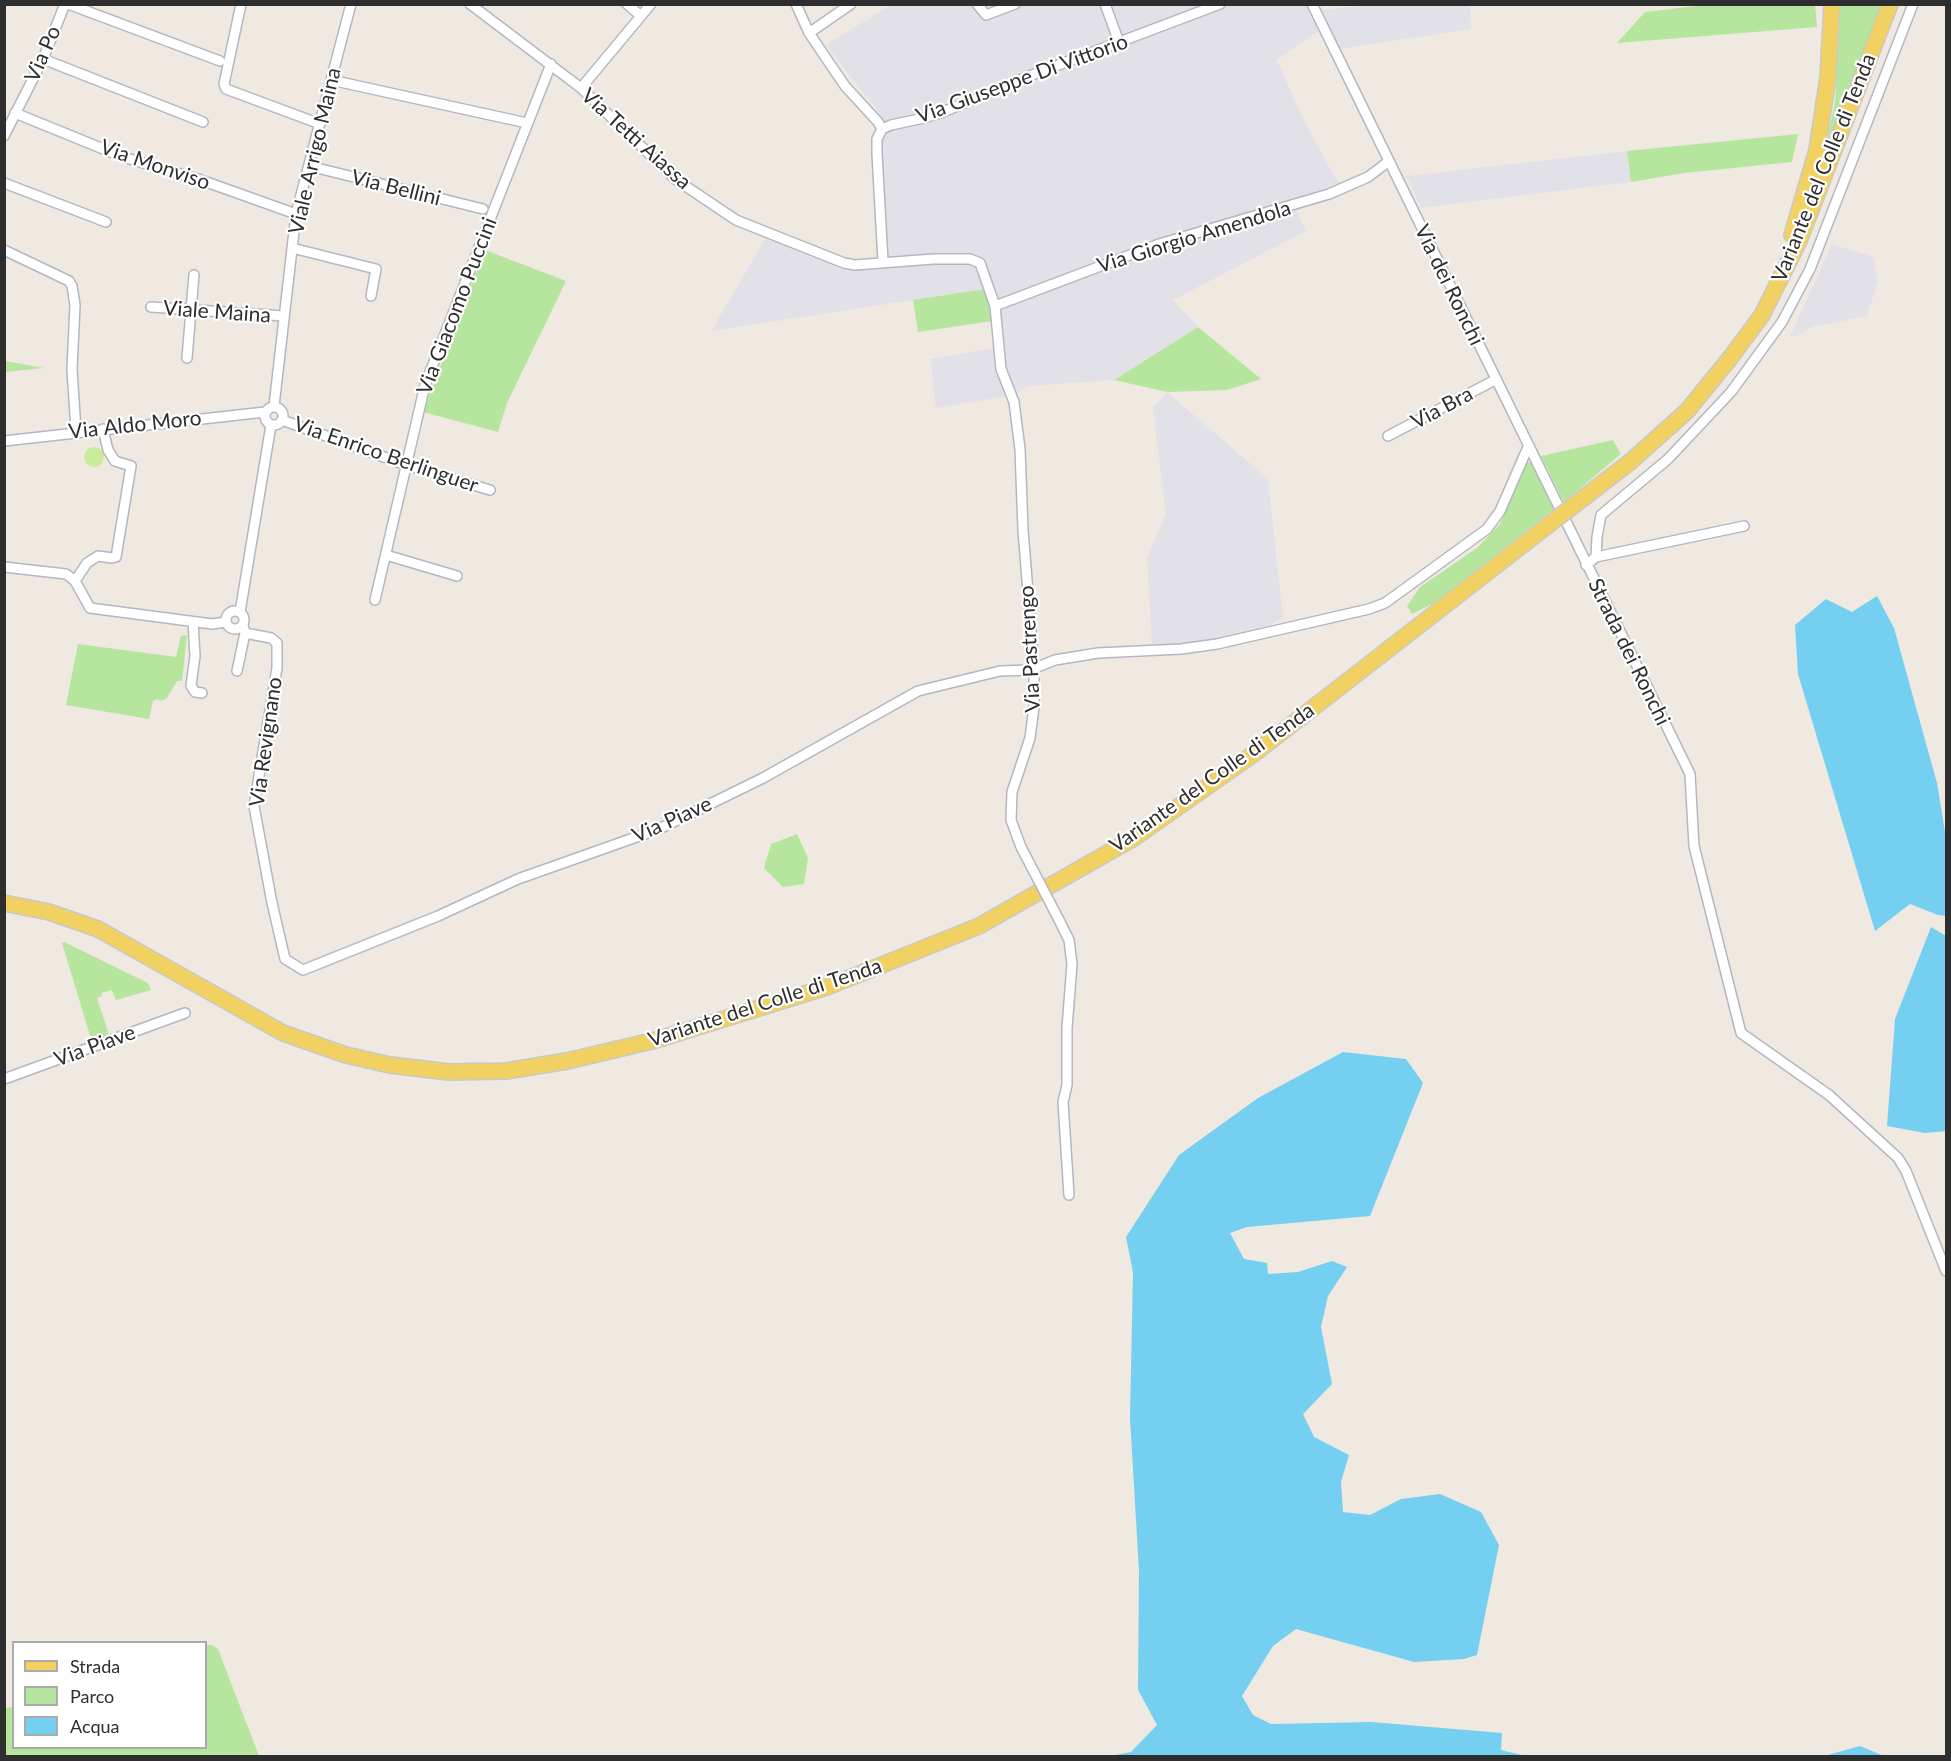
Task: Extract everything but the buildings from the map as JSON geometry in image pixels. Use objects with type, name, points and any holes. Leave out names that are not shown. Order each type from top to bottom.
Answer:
[{"type":"main road","points":[[1773,295],[1817,150],[1828,77],[1832,4]]},
{"type":"main road","name":"Variante del Colle di Tenda","points":[[4,903],[49,912],[98,929],[283,1033],[346,1055],[390,1065],[450,1072],[506,1071],[567,1061],[656,1040],[827,987],[979,926],[1134,838],[1255,753],[1630,462],[1687,411],[1731,357],[1762,315],[1773,295],[1799,241],[1890,4]]},
{"type":"street","name":"Via Po","points":[[4,136],[43,59],[66,4]]},
{"type":"street","points":[[66,4],[219,61]]},
{"type":"street","points":[[241,4],[224,84],[226,89],[320,124]]},
{"type":"street","name":"Viale Arrigo Maina","points":[[269,409],[284,316],[296,214],[351,4]]},
{"type":"street","name":"Via Tetti Aiassa","points":[[470,4],[581,88],[675,179],[736,220],[844,263],[855,265],[883,261],[975,260],[984,270],[995,306]]},
{"type":"street","points":[[627,4],[641,16]]},
{"type":"street","points":[[581,88],[651,4]]},
{"type":"street","points":[[796,4],[809,33],[845,87],[882,129],[878,139],[877,154],[883,261]]},
{"type":"street","points":[[809,33],[851,4]]},
{"type":"street","points":[[977,4],[986,15],[1015,4]]},
{"type":"street","points":[[1105,4],[1119,42]]},
{"type":"street","name":"Via Giuseppe Di Vittorio","points":[[882,129],[891,124],[924,118],[1220,4]]},
{"type":"street","name":"Via dei Ronchi","points":[[1312,4],[1586,565]]},
{"type":"street","name":"Strada dei Ronchi","points":[[1913,4],[1810,269],[1782,322],[1731,392],[1668,459],[1601,515],[1596,557],[1586,565],[1690,774],[1694,846],[1741,1033],[1829,1095],[1898,1158],[1906,1171],[1947,1271]]},
{"type":"street","points":[[43,59],[203,122]]},
{"type":"street","name":"Via Giacomo Puccini","points":[[375,600],[425,385],[551,64]]},
{"type":"street","points":[[331,80],[528,123]]},
{"type":"street","name":"Via Monviso","points":[[15,113],[123,157],[198,179],[296,214]]},
{"type":"street","name":"Via Giorgio Amendola","points":[[995,306],[1159,244],[1329,194],[1368,177],[1389,161]]},
{"type":"street","name":"Via Bellini","points":[[309,166],[483,209]]},
{"type":"street","points":[[4,183],[106,222]]},
{"type":"street","points":[[292,248],[376,268],[371,296]]},
{"type":"street","points":[[4,250],[69,281],[72,286],[75,305],[72,369],[76,431]]},
{"type":"street","points":[[187,358],[194,275]]},
{"type":"street","name":"Via Pastrengo","points":[[995,306],[1001,369],[1014,402],[1020,450],[1023,530],[1034,667],[1033,725],[1012,792],[1011,820],[1021,847],[1069,940],[1072,964],[1067,1028],[1067,1085],[1063,1102],[1069,1195]]},
{"type":"street","name":"Viale Maina","points":[[151,307],[284,316]]},
{"type":"street","name":"Via Bra","points":[[1388,436],[1495,380]]},
{"type":"street","points":[[269,409],[282,411],[282,420],[276,425],[271,425],[266,421],[269,409]]},
{"type":"street","name":"Via Aldo Moro","points":[[4,441],[269,409]]},
{"type":"street","name":"Via Enrico Berlinguer","points":[[282,420],[406,465],[490,490]]},
{"type":"street","points":[[226,622],[228,615],[234,611],[240,612],[271,425]]},
{"type":"street","points":[[4,567],[66,574],[75,581],[87,562],[98,556],[112,558],[116,556],[131,466],[115,461],[108,450],[103,429]]},
{"type":"street","name":"Via Piave","points":[[303,970],[438,916],[518,879],[659,829],[763,778],[918,691],[1000,671],[1030,670],[1055,660],[1098,652],[1181,649],[1217,644],[1369,609],[1385,603],[1487,529],[1500,511],[1528,447]]},
{"type":"street","points":[[1596,557],[1744,526]]},
{"type":"street","points":[[386,555],[457,576]]},
{"type":"street","name":"Via Revignano","points":[[75,581],[90,608],[212,624],[226,622],[230,627],[272,638],[277,643],[277,668],[254,806],[285,959],[303,970]]},
{"type":"street","name":"Via Revignano","points":[[237,671],[244,629],[244,618],[240,612]]},
{"type":"street","points":[[193,622],[195,656],[191,686],[195,692],[202,693]]},
{"type":"street","name":"Via Piave","points":[[4,1079],[185,1013]]},
{"type":"shaded area","points":[[891,5],[1305,5],[1318,31],[1277,60],[1302,117],[1338,183],[1293,203],[1306,231],[1173,300],[1198,327],[1114,380],[1028,386],[1014,395],[936,408],[930,359],[994,348],[992,321],[985,289],[711,331],[766,238],[839,268],[881,265],[877,110],[826,45]]},
{"type":"shaded area","points":[[1369,5],[1470,5],[1471,29],[1339,49],[1322,10]]},
{"type":"shaded area","points":[[1627,151],[1631,182],[1421,208],[1407,176]]},
{"type":"shaded area","points":[[1832,244],[1873,257],[1878,281],[1867,316],[1812,327],[1797,336],[1790,336]]},
{"type":"shaded area","points":[[1167,392],[1268,479],[1283,617],[1260,631],[1199,645],[1152,644],[1147,557],[1166,514],[1153,408]]},
{"type":"green space","points":[[1705,5],[1815,5],[1817,27],[1617,43],[1645,12]]},
{"type":"green space","points":[[1841,5],[1885,5],[1822,168],[1835,101]]},
{"type":"green space","points":[[1798,134],[1792,162],[1684,173],[1631,182],[1627,151]]},
{"type":"green space","points":[[485,250],[566,281],[507,403],[498,432],[423,412]]},
{"type":"green space","points":[[985,289],[992,321],[918,332],[913,300]]},
{"type":"green space","points":[[1198,327],[1261,379],[1227,390],[1167,392],[1114,380]]},
{"type":"green space","points":[[5,361],[44,368],[5,372]]},
{"type":"green space","points":[[1613,440],[1621,454],[1564,502],[1541,456]]},
{"type":"green space","points":[[94,447],[101,450],[104,457],[101,464],[94,467],[87,464],[84,457],[87,450]]},
{"type":"green space","points":[[1527,462],[1534,463],[1555,508],[1434,603],[1412,614],[1407,606],[1420,587],[1477,548],[1500,524]]},
{"type":"green space","points":[[187,635],[182,681],[177,681],[167,698],[162,701],[157,699],[153,701],[149,719],[66,705],[78,644],[176,657],[181,636]]},
{"type":"green space","points":[[797,834],[808,858],[804,884],[783,887],[764,868],[771,844]]},
{"type":"green space","points":[[62,943],[148,983],[151,990],[116,1000],[112,990],[101,993],[102,996],[97,998],[109,1035],[92,1042]]},
{"type":"green space","points":[[207,1645],[212,1645],[218,1649],[259,1756],[5,1756],[5,1708],[12,1707],[12,1749],[207,1749]]},
{"type":"water","points":[[1877,596],[1894,628],[1937,783],[1946,838],[1946,916],[1910,904],[1875,931],[1798,674],[1795,625],[1826,599],[1852,612]]},
{"type":"water","points":[[1931,927],[1946,936],[1946,1131],[1925,1133],[1887,1126],[1895,1019]]},
{"type":"water","points":[[1343,1052],[1406,1059],[1423,1083],[1370,1216],[1247,1227],[1230,1233],[1244,1259],[1267,1263],[1268,1274],[1298,1272],[1332,1261],[1347,1267],[1328,1296],[1321,1327],[1332,1384],[1303,1414],[1314,1437],[1349,1455],[1341,1482],[1343,1512],[1370,1515],[1401,1499],[1440,1494],[1481,1512],[1499,1545],[1477,1655],[1464,1659],[1414,1662],[1296,1629],[1273,1646],[1242,1696],[1253,1715],[1271,1724],[1371,1722],[1502,1733],[1501,1750],[1526,1756],[1110,1756],[1131,1752],[1157,1725],[1138,1690],[1139,1571],[1130,1418],[1133,1272],[1126,1237],[1179,1155],[1258,1098]]},
{"type":"water","points":[[1860,1746],[1884,1756],[1824,1756]]}]
